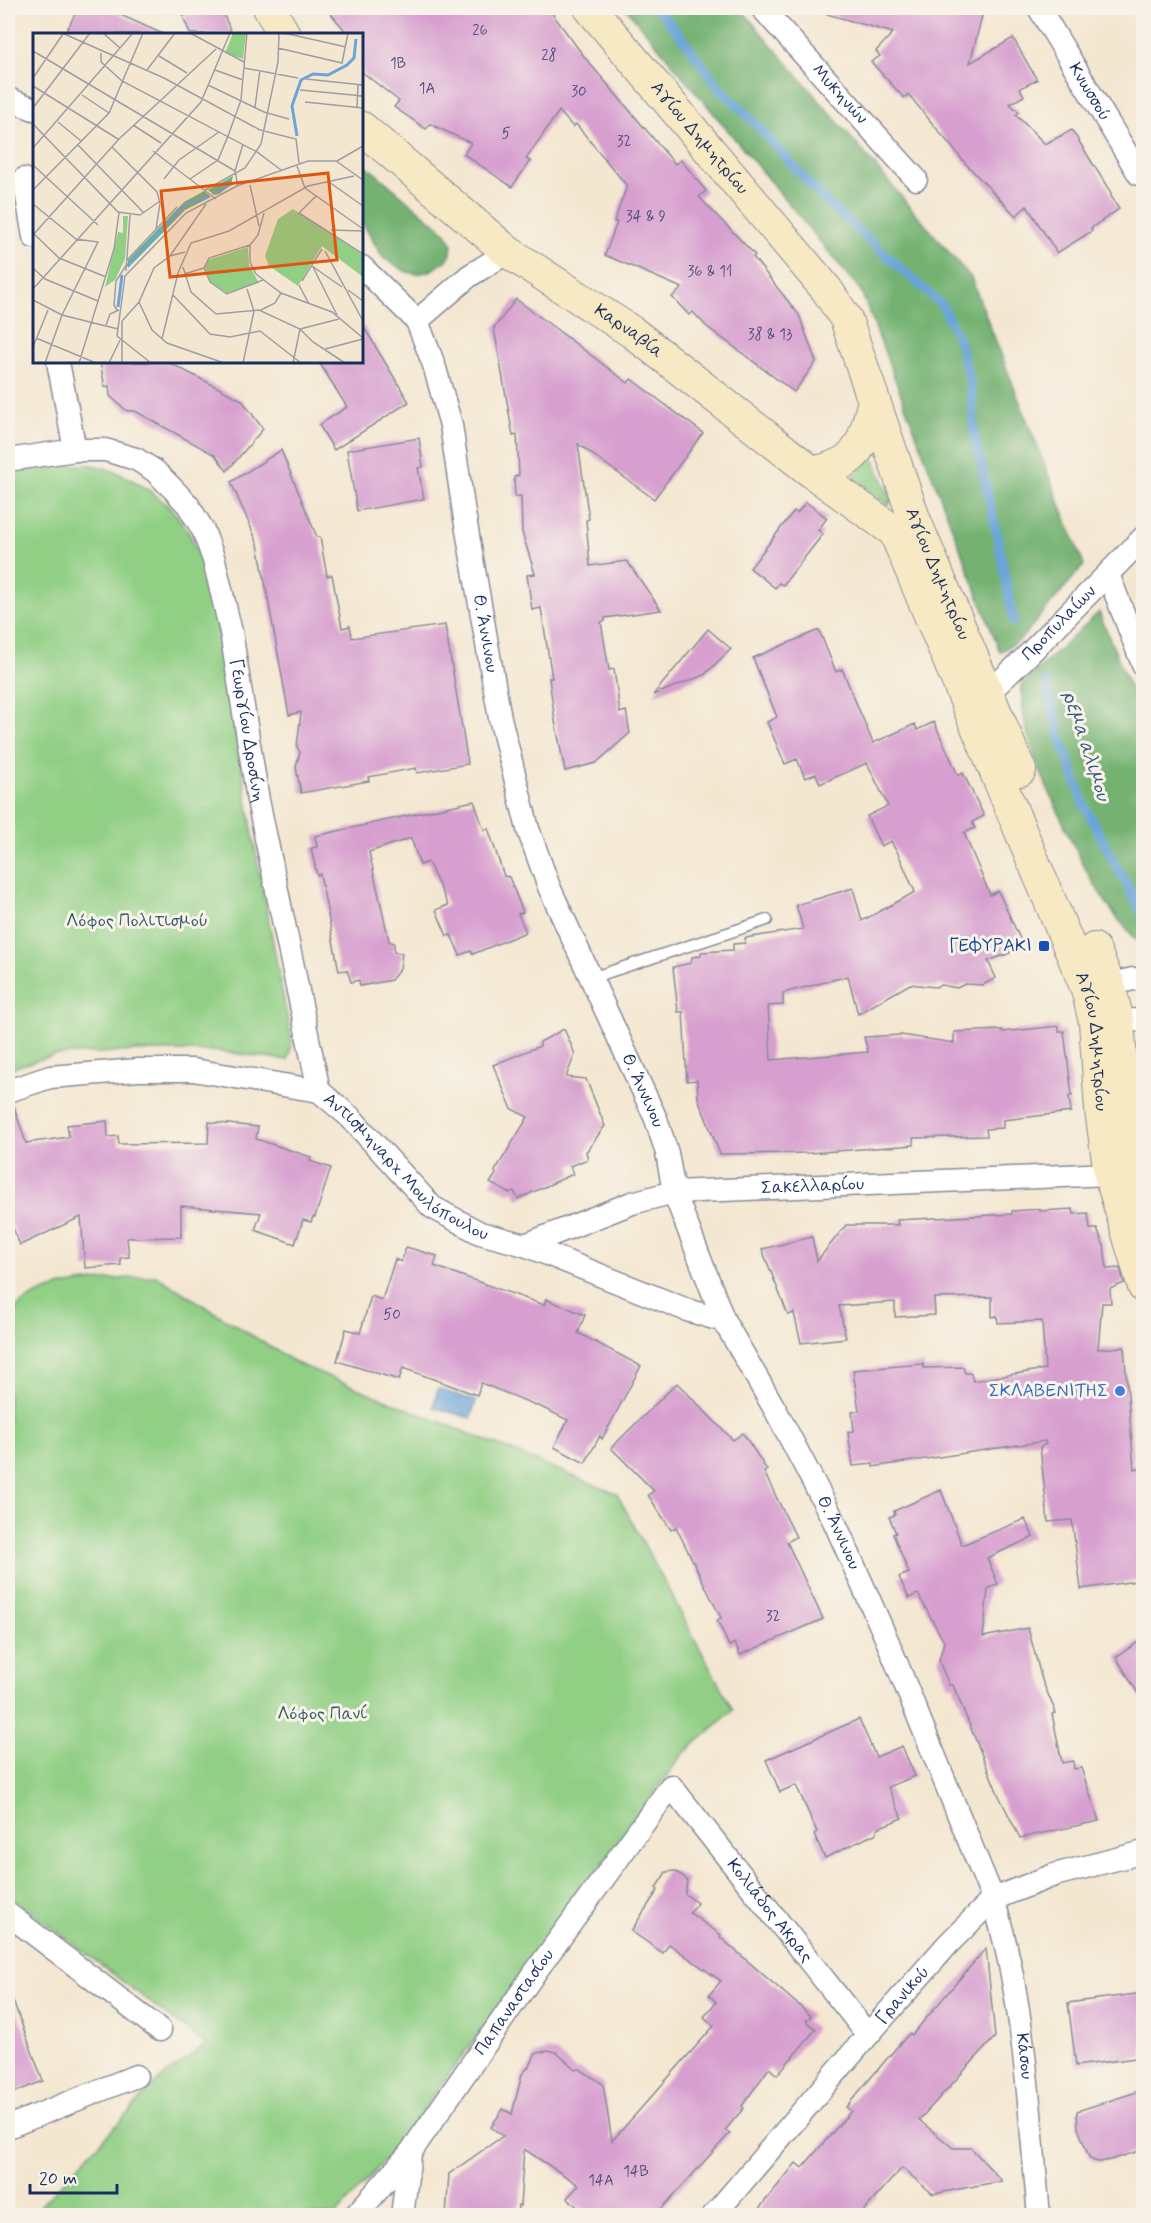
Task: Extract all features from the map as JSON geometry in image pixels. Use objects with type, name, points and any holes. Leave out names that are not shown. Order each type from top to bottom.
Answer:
[{"type":"street","name":"Αγίου Δημητρίου","points":[[590,8],[826,290],[846,319],[979,699],[1098,987],[1118,1021],[1131,1168],[1143,1209]]},
{"type":"street","name":"Μυκηνών","points":[[762,8],[916,179]]},
{"type":"street","name":"Κνωσσού","points":[[1040,8],[1139,174]]},
{"type":"street","points":[[8,99],[33,109]]},
{"type":"street","name":"Καρναβία","points":[[363,129],[508,252],[632,332],[813,473]]},
{"type":"street","points":[[22,180],[33,232]]},
{"type":"street","points":[[417,321],[469,276],[508,252]]},
{"type":"street","name":"Θ. Άννινου","points":[[363,268],[417,321],[434,365],[451,425],[500,718],[528,829],[549,887],[656,1119],[667,1153],[674,1191],[724,1321],[776,1411],[834,1521],[887,1640],[993,1899]]},
{"type":"street","points":[[58,363],[75,450]]},
{"type":"street","points":[[813,473],[835,468],[855,454],[860,446],[874,401]]},
{"type":"street","name":"Γεωργίου Δροσίνη","points":[[8,460],[75,450],[105,450],[136,459],[155,471],[188,505],[203,530],[214,560],[231,632],[258,800],[319,1090]]},
{"type":"street","name":"Αγίου Δημητρίου","points":[[813,473],[895,532],[979,699]]},
{"type":"street","name":"Προπυλαίων","points":[[979,699],[1025,658],[1143,537]]},
{"type":"street","points":[[1108,574],[1143,667]]},
{"type":"street","points":[[1098,987],[1133,979],[1143,980]]},
{"type":"street","name":"Αγίου Δημητρίου","points":[[1118,1021],[1101,1111],[1110,1174],[1143,1287]]},
{"type":"street","name":"Αντισμηναρχ Μουλόπουλου","points":[[8,1091],[50,1077],[138,1070],[194,1070],[319,1090],[350,1117],[432,1207],[480,1233],[525,1245],[687,1310],[724,1321]]},
{"type":"street","name":"Σακελλαρίου","points":[[525,1245],[632,1203],[674,1191],[1110,1174]]},
{"type":"street","name":"Κολιάδος Ακρας","points":[[671,1786],[868,2035]]},
{"type":"street","name":"Παπαναστασίου","points":[[355,2216],[411,2153],[536,1971],[671,1786]]},
{"type":"street","name":"Γρανικού","points":[[713,2216],[948,1944],[993,1899],[1054,1875],[1143,1852]]},
{"type":"street","name":"Κάσου","points":[[993,1899],[1006,1942],[1017,2006],[1039,2216]]},
{"type":"street","points":[[8,1914],[160,2030]]},
{"type":"street","points":[[8,2127],[136,2076]]},
{"type":"street","points":[[402,2216],[411,2153]]},
{"type":"lane","points":[[590,979],[767,920]]},
{"type":"green space","points":[[626,8],[740,8],[971,278],[1084,565],[1019,641],[1000,652],[861,291]]},
{"type":"green space","points":[[363,163],[445,232],[452,243],[451,254],[446,261],[430,271],[417,274],[407,272],[383,258],[363,224]]},
{"type":"green space","points":[[872,456],[892,501],[888,505],[853,478]]},
{"type":"green space","name":"Λόφος Πολιτισμού","points":[[51,466],[97,466],[130,479],[171,509],[189,533],[201,560],[211,587],[257,859],[292,1043],[288,1060],[216,1051],[138,1051],[55,1055],[8,1069],[8,472]]},
{"type":"green space","points":[[1099,612],[1143,720],[1143,946],[1104,900],[1084,866],[1038,765],[1024,717],[1022,684]]},
{"type":"green space","name":"Λόφος Πανί","points":[[156,1276],[298,1364],[617,1494],[733,1710],[681,1756],[389,2156],[336,2215],[32,2215],[157,2082],[206,2045],[8,1894],[8,1316],[22,1303],[38,1294],[57,1288],[77,1283]]},
{"type":"water","points":[[438,1389],[476,1401],[471,1418],[433,1407]]},
{"type":"building","points":[[78,8],[105,8],[161,33],[66,33]]},
{"type":"building","points":[[208,8],[221,8],[232,33],[190,33],[183,16]]},
{"type":"building","points":[[326,8],[548,8],[586,59],[675,164],[681,160],[706,191],[699,197],[755,255],[753,257],[799,315],[816,362],[794,392],[706,326],[693,312],[689,315],[672,297],[682,288],[605,255],[627,186],[576,124],[573,127],[559,111],[526,159],[530,161],[512,187],[464,154],[471,143],[430,124],[426,129],[394,107],[399,101],[363,73],[363,33],[347,33]]},
{"type":"building","points":[[828,8],[984,8],[970,63],[1013,38],[1037,80],[1020,88],[1024,96],[1010,104],[1019,112],[1016,115],[1045,144],[1072,130],[1119,209],[1091,228],[1092,231],[1057,253],[1027,206],[1016,216],[966,164],[908,94],[904,98],[871,62],[880,56],[876,51],[893,33],[827,14]]},
{"type":"building","points":[[516,299],[628,383],[631,379],[703,433],[654,499],[578,444],[589,519],[586,520],[590,566],[627,561],[661,610],[605,618],[605,621],[601,622],[609,670],[614,669],[620,713],[626,711],[630,733],[596,763],[565,771],[555,721],[549,678],[552,678],[541,608],[532,610],[527,575],[535,574],[522,532],[521,496],[515,497],[514,477],[519,475],[517,435],[513,436],[494,328]]},
{"type":"building","points":[[363,326],[409,402],[334,450],[319,425],[347,407],[320,363],[363,363]]},
{"type":"building","points":[[100,363],[170,363],[242,400],[263,429],[227,471],[215,455],[135,411],[127,411],[110,396],[109,386],[105,387]]},
{"type":"building","points":[[419,438],[423,467],[418,468],[424,499],[357,511],[347,450]]},
{"type":"building","points":[[281,450],[317,537],[320,537],[327,576],[332,575],[342,628],[350,626],[352,638],[445,625],[468,764],[417,773],[416,768],[368,777],[369,781],[301,793],[296,767],[300,752],[297,747],[301,712],[289,715],[258,544],[231,482]]},
{"type":"building","points":[[806,502],[827,518],[818,530],[823,534],[783,585],[779,583],[775,588],[750,568],[794,511],[797,513]]},
{"type":"building","points":[[708,629],[731,649],[704,675],[653,695]]},
{"type":"building","points":[[819,630],[836,672],[842,669],[873,743],[915,724],[917,730],[934,722],[958,775],[963,773],[984,816],[972,822],[975,828],[964,833],[990,895],[998,891],[1022,943],[1008,948],[1010,953],[988,961],[996,978],[983,985],[965,984],[957,988],[910,984],[858,1014],[848,976],[783,993],[783,1005],[768,1006],[771,1060],[868,1052],[864,1037],[901,1035],[954,1043],[954,1032],[1002,1030],[1002,1032],[1059,1026],[1059,1031],[1064,1031],[1072,1096],[1069,1096],[1071,1112],[1003,1120],[1003,1128],[986,1129],[987,1136],[913,1138],[914,1145],[810,1153],[720,1154],[698,1098],[697,1080],[687,1081],[683,1012],[678,1012],[673,967],[691,963],[692,957],[701,956],[701,952],[733,950],[733,944],[745,943],[745,938],[803,929],[796,905],[853,888],[862,921],[915,892],[891,841],[881,846],[867,816],[888,806],[867,763],[820,784],[816,774],[805,778],[797,759],[785,764],[767,722],[777,717],[753,658]]},
{"type":"building","points":[[474,801],[484,830],[488,828],[504,876],[509,877],[523,912],[518,914],[526,932],[473,954],[471,951],[460,955],[451,935],[447,936],[436,910],[448,905],[428,862],[420,865],[411,838],[369,852],[389,941],[394,943],[394,952],[402,953],[400,969],[391,980],[360,986],[359,980],[351,982],[347,970],[339,971],[320,874],[317,875],[311,848],[317,847],[315,836]]},
{"type":"building","points":[[564,1029],[575,1054],[566,1077],[586,1079],[605,1126],[586,1152],[588,1159],[570,1166],[573,1174],[518,1199],[514,1191],[509,1193],[490,1183],[528,1117],[512,1109],[493,1065],[540,1046],[540,1042]]},
{"type":"building","points":[[8,1104],[13,1104],[26,1143],[69,1137],[67,1125],[107,1121],[108,1137],[118,1136],[119,1144],[208,1143],[209,1122],[258,1127],[256,1139],[311,1157],[310,1161],[331,1168],[315,1217],[311,1222],[303,1220],[295,1244],[255,1230],[261,1213],[181,1206],[181,1237],[127,1238],[129,1257],[120,1258],[121,1265],[85,1268],[81,1217],[20,1245],[8,1216]]},
{"type":"building","points":[[1040,1209],[1040,1211],[1073,1209],[1074,1214],[1088,1213],[1090,1229],[1097,1229],[1104,1246],[1107,1269],[1120,1268],[1124,1283],[1110,1289],[1111,1303],[1102,1303],[1098,1349],[1124,1347],[1134,1469],[1141,1468],[1143,1480],[1143,1580],[1081,1589],[1072,1520],[1048,1522],[1040,1447],[1046,1444],[1045,1441],[873,1467],[873,1464],[853,1466],[848,1432],[854,1431],[852,1412],[859,1411],[853,1370],[923,1364],[924,1368],[963,1367],[965,1373],[971,1373],[973,1381],[1045,1369],[1042,1321],[998,1323],[997,1316],[992,1317],[992,1297],[934,1298],[935,1315],[895,1317],[895,1302],[839,1306],[846,1338],[801,1343],[794,1313],[788,1315],[762,1249],[812,1237],[817,1261],[846,1225],[898,1225],[897,1220],[1012,1214],[1012,1211]]},
{"type":"building","points":[[406,1247],[437,1256],[434,1266],[544,1305],[546,1299],[585,1315],[578,1333],[641,1366],[602,1439],[600,1436],[585,1463],[554,1447],[568,1420],[543,1408],[481,1383],[477,1395],[403,1368],[399,1380],[337,1361],[346,1329],[360,1333],[371,1296],[382,1300],[395,1259],[401,1262]]},
{"type":"building","points":[[677,1383],[733,1440],[743,1433],[767,1470],[764,1472],[796,1537],[787,1542],[823,1619],[740,1655],[735,1643],[729,1646],[717,1620],[721,1618],[676,1527],[671,1530],[648,1495],[654,1491],[611,1448]]},
{"type":"building","points":[[941,1490],[962,1545],[1025,1519],[1033,1537],[987,1558],[998,1584],[988,1589],[983,1637],[1028,1628],[1042,1680],[1056,1713],[1052,1714],[1062,1763],[1073,1761],[1074,1769],[1081,1768],[1099,1821],[1020,1838],[999,1796],[953,1685],[949,1685],[939,1661],[944,1642],[918,1594],[909,1598],[899,1577],[909,1573],[893,1534],[896,1533],[889,1517],[895,1515],[894,1511]]},
{"type":"building","points":[[1143,1639],[1143,1702],[1116,1657]]},
{"type":"building","points":[[859,1719],[876,1757],[902,1746],[915,1776],[888,1787],[902,1818],[878,1828],[877,1833],[825,1858],[814,1834],[817,1832],[796,1785],[780,1792],[766,1760]]},
{"type":"building","points":[[674,1871],[687,1881],[685,1894],[697,1903],[690,1913],[721,1935],[720,1937],[811,2016],[806,2021],[816,2029],[777,2075],[769,2068],[742,2106],[744,2108],[725,2130],[730,2133],[655,2216],[588,2216],[567,2198],[579,2185],[524,2149],[520,2206],[518,2205],[517,2216],[446,2216],[449,2174],[503,2136],[491,2127],[503,2109],[512,2114],[522,2074],[531,2064],[535,2054],[548,2050],[556,2052],[576,2070],[580,2069],[603,2084],[612,2141],[714,2026],[704,2017],[716,2002],[709,1995],[721,1981],[669,1944],[663,1953],[631,1931],[658,1890],[656,1888],[666,1872]]},
{"type":"building","points":[[986,1948],[995,2037],[919,2120],[953,2148],[971,2148],[1002,2181],[933,2194],[902,2168],[859,2216],[753,2216],[796,2163],[802,2168],[851,2111],[846,2107],[897,2047],[910,2033],[912,2035]]},
{"type":"building","points":[[10,1993],[43,2081],[13,2093],[8,2078],[8,1994]]},
{"type":"building","points":[[1143,1993],[1143,2057],[1076,2066],[1068,2003]]},
{"type":"building","points":[[1143,2090],[1143,2150],[1110,2160],[1094,2161],[1089,2157],[1078,2128],[1077,2111]]},
{"type":"waterway","points":[[657,8],[718,86],[824,200],[942,305],[959,341],[971,387],[974,434],[1014,622]]},
{"type":"waterway","name":"ρεμα αλιμου","points":[[1046,682],[1060,736],[1084,805],[1144,917]]},
{"type":"place","name":"ΓΕΦΥΡΑΚΙ","points":[[1044,946]]},
{"type":"place","name":"ΣΚΛΑΒΕΝΙΤΗΣ","points":[[1120,1391]]}]
